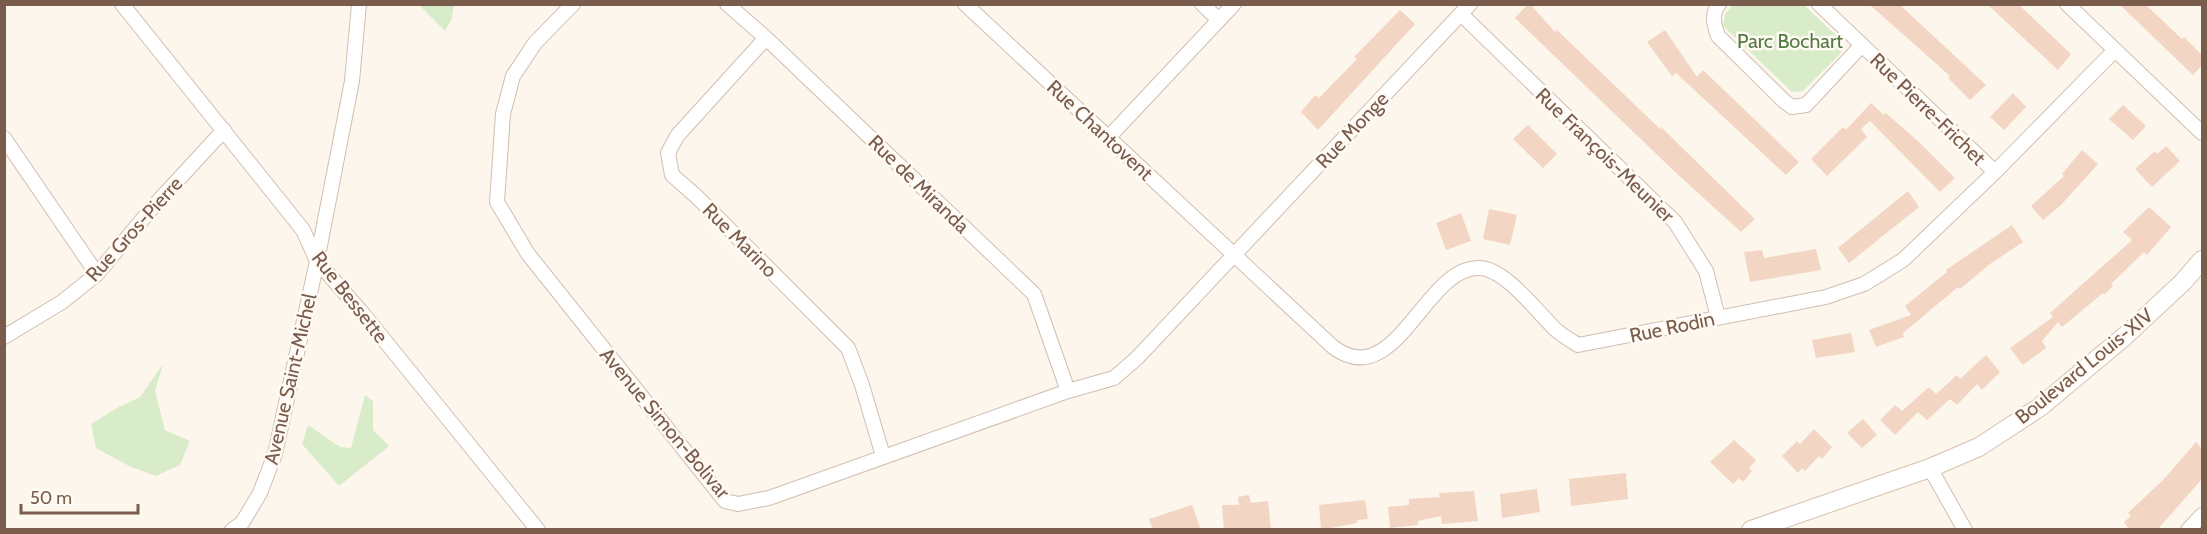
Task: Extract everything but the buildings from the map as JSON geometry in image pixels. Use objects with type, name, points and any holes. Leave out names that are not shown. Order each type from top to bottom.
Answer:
[{"type":"main road","name":"Boulevard Louis-XIV","points":[[1751,530],[1930,468],[1978,447],[2040,407],[2125,336],[2183,282],[2202,260]]},
{"type":"street","name":"Rue Bessette","points":[[122,4],[303,230],[317,261],[364,315],[538,530]]},
{"type":"street","name":"Avenue Saint-Michel","points":[[232,530],[242,522],[260,493],[275,454],[317,261],[352,81],[359,4]]},
{"type":"street","name":"Avenue Simon-Bolivar","points":[[573,4],[535,44],[513,76],[503,114],[497,202],[528,254],[725,501],[738,504],[769,498],[1068,391],[1114,378],[1137,358],[1234,255]]},
{"type":"street","name":"Rue de Miranda","points":[[728,4],[1034,294],[1068,391]]},
{"type":"street","name":"Rue Chantovent","points":[[965,4],[1234,255]]},
{"type":"street","points":[[1202,4],[1219,21]]},
{"type":"street","points":[[1108,138],[1234,4]]},
{"type":"street","name":"Rue Pierre-Frichet","points":[[1719,4],[1714,10],[1713,25],[1718,36],[1792,107],[1806,105],[1862,45]]},
{"type":"street","name":"Rue Pierre-Frichet","points":[[1819,4],[1995,172]]},
{"type":"street","points":[[2067,4],[2202,133]]},
{"type":"street","name":"Rue Monge","points":[[1234,255],[1465,9]]},
{"type":"street","name":"Rue François-Meunier","points":[[1465,9],[1675,222],[1706,271],[1718,317]]},
{"type":"street","name":"Rue Marino","points":[[766,38],[677,136],[668,153],[672,175],[696,195],[848,348],[862,385],[883,456]]},
{"type":"street","name":"Rue Rodin","points":[[1234,255],[1333,347],[1344,355],[1358,358],[1374,354],[1388,346],[1450,279],[1479,267],[1505,278],[1556,329],[1578,345],[1826,297],[1864,284],[1903,260],[1995,172],[2115,50]]},
{"type":"street","name":"Rue Gros-Pierre","points":[[4,337],[62,302],[97,274],[152,208],[224,130]]},
{"type":"street","points":[[4,138],[11,160],[97,274]]},
{"type":"street","points":[[1930,468],[1965,530]]},
{"type":"street","points":[[2188,530],[2202,515]]},
{"type":"green space","points":[[419,5],[454,5],[452,18],[445,31]]},
{"type":"green space","name":"Parc Bochart","points":[[1733,5],[1804,5],[1842,41],[1841,53],[1803,91],[1792,92],[1723,26],[1725,14]]},
{"type":"green space","points":[[163,364],[155,391],[165,430],[190,441],[180,465],[156,476],[131,467],[96,448],[91,424],[140,397]]},
{"type":"green space","points":[[365,395],[373,401],[373,430],[389,446],[339,486],[302,444],[308,425],[340,447],[351,448]]}]
